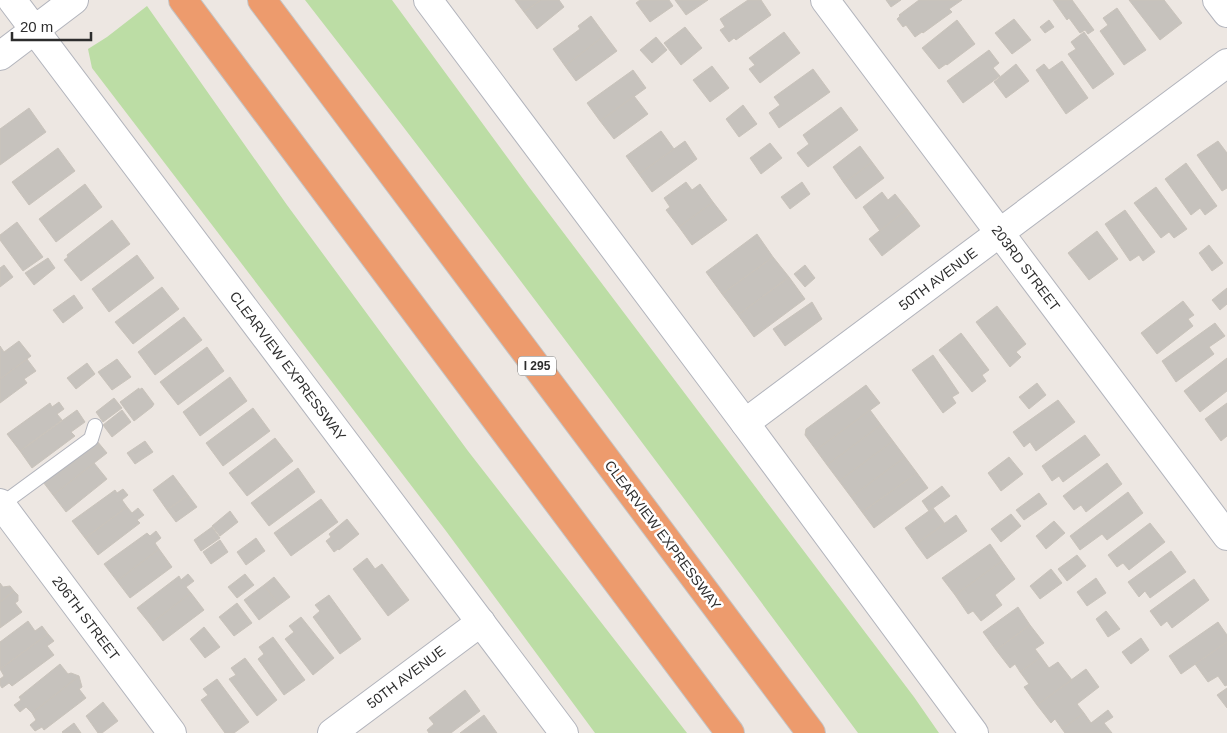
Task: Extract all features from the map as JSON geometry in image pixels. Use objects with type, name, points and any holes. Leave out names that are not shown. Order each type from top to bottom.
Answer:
[{"type":"highway","points":[[183,0],[730,733]]},
{"type":"highway","name":"CLEARVIEW EXPRESSWAY","points":[[262,0],[811,733]]},
{"type":"street","name":"CLEARVIEW EXPRESSWAY","points":[[12,0],[564,733]]},
{"type":"street","points":[[428,0],[745,423],[974,733]]},
{"type":"street","name":"203RD STREET","points":[[825,0],[1227,536]]},
{"type":"street","points":[[1217,0],[1227,13]]},
{"type":"street","points":[[0,56],[72,2]]},
{"type":"street","name":"50TH AVENUE","points":[[745,423],[1227,63]]},
{"type":"street","name":"206TH STREET","points":[[1,504],[172,733]]},
{"type":"street","name":"50TH AVENUE","points":[[332,733],[481,622]]},
{"type":"lane","points":[[1,504],[91,439],[95,426]]},
{"type":"green space","points":[[305,0],[392,0],[529,187],[914,697],[939,733],[858,733],[584,365]]},
{"type":"green space","points":[[147,6],[287,205],[468,451],[687,733],[595,733],[446,531],[92,68],[88,49]]},
{"type":"building","points":[[515,0],[541,0],[524,12]]},
{"type":"building","points":[[541,0],[559,0],[564,7],[537,29],[524,12]]},
{"type":"building","points":[[640,0],[669,0],[673,6],[650,22],[636,3]]},
{"type":"building","points":[[675,0],[708,0],[686,15]]},
{"type":"building","points":[[748,0],[761,0],[771,15],[736,40],[734,38],[729,42],[720,30],[725,27],[720,19]]},
{"type":"building","points":[[886,0],[901,0],[891,7]]},
{"type":"building","points":[[919,0],[962,0],[949,9],[952,12],[915,37],[906,25],[903,27],[897,19],[899,15]]},
{"type":"building","points":[[1053,0],[1072,0],[1094,30],[1088,34],[1085,30],[1080,33],[1069,18],[1067,20]]},
{"type":"building","points":[[1129,0],[1164,0],[1182,23],[1160,40]]},
{"type":"building","points":[[1117,8],[1146,50],[1124,65],[1100,31],[1108,25],[1103,18]]},
{"type":"building","points":[[591,16],[605,35],[565,66],[553,49],[580,29],[578,26]]},
{"type":"building","points":[[1014,19],[1031,40],[1012,54],[995,33]]},
{"type":"building","points":[[957,20],[975,44],[939,69],[922,48]]},
{"type":"building","points":[[1049,20],[1054,27],[1045,33],[1040,27]]},
{"type":"building","points":[[685,27],[702,48],[681,65],[664,43]]},
{"type":"building","points":[[784,32],[800,53],[760,83],[749,69],[755,65],[749,58]]},
{"type":"building","points":[[1084,32],[1114,74],[1093,89],[1068,54],[1076,49],[1071,42]]},
{"type":"building","points":[[605,35],[617,51],[576,81],[565,66]]},
{"type":"building","points":[[656,37],[667,50],[652,63],[640,50]]},
{"type":"building","points":[[989,50],[999,63],[993,68],[1000,76],[963,103],[947,81]]},
{"type":"building","points":[[1062,61],[1088,98],[1066,114],[1036,70],[1044,64],[1049,70]]},
{"type":"building","points":[[1016,64],[1029,81],[1006,98],[994,82]]},
{"type":"building","points":[[712,66],[729,88],[710,102],[693,80]]},
{"type":"building","points":[[813,69],[830,92],[779,128],[769,113],[780,105],[774,97]]},
{"type":"building","points":[[633,70],[646,88],[600,121],[587,103]]},
{"type":"building","points":[[634,96],[648,114],[614,139],[600,121]]},
{"type":"building","points":[[743,105],[757,124],[739,137],[726,119]]},
{"type":"building","points":[[841,107],[858,130],[808,167],[797,153],[809,144],[803,135]]},
{"type":"building","points":[[29,108],[46,132],[0,165],[0,129]]},
{"type":"building","points":[[661,131],[674,149],[639,174],[626,156]]},
{"type":"building","points":[[685,141],[697,159],[652,192],[639,174]]},
{"type":"building","points":[[1218,141],[1227,153],[1227,188],[1222,191],[1197,155]]},
{"type":"building","points":[[770,143],[782,158],[761,174],[750,158]]},
{"type":"building","points":[[860,146],[872,162],[844,183],[833,167]]},
{"type":"building","points":[[58,148],[75,171],[29,205],[12,182]]},
{"type":"building","points":[[872,162],[884,178],[856,199],[844,183]]},
{"type":"building","points":[[1186,163],[1217,206],[1205,215],[1200,208],[1191,215],[1165,179]]},
{"type":"building","points":[[686,182],[692,190],[700,184],[713,202],[679,227],[666,210],[670,207],[664,198]]},
{"type":"building","points":[[802,182],[810,194],[790,209],[781,197]]},
{"type":"building","points":[[85,184],[102,207],[56,242],[39,219]]},
{"type":"building","points":[[1156,187],[1187,229],[1174,238],[1169,232],[1161,238],[1134,203]]},
{"type":"building","points":[[882,192],[888,200],[895,194],[907,209],[880,231],[863,207]]},
{"type":"building","points":[[713,202],[727,220],[692,245],[679,227]]},
{"type":"building","points":[[907,209],[920,226],[882,256],[869,239]]},
{"type":"building","points":[[1125,210],[1155,252],[1143,261],[1139,255],[1130,261],[1105,224]]},
{"type":"building","points":[[112,220],[130,244],[81,281],[64,260],[68,257],[67,255]]},
{"type":"building","points":[[17,222],[43,257],[23,271],[0,240],[0,235]]},
{"type":"building","points":[[1097,231],[1118,259],[1089,280],[1068,253]]},
{"type":"building","points":[[757,234],[773,257],[722,294],[706,272]]},
{"type":"building","points":[[1209,245],[1223,263],[1212,271],[1199,253]]},
{"type":"building","points":[[137,255],[154,278],[109,312],[92,289]]},
{"type":"building","points":[[773,257],[789,277],[738,315],[722,294]]},
{"type":"building","points":[[48,258],[55,268],[34,285],[25,273]]},
{"type":"building","points":[[4,265],[13,277],[0,287],[0,268]]},
{"type":"building","points":[[805,265],[815,278],[805,287],[794,274]]},
{"type":"building","points":[[789,277],[805,299],[754,337],[738,315]]},
{"type":"building","points":[[162,287],[179,309],[133,344],[115,322]]},
{"type":"building","points":[[1227,288],[1227,304],[1220,310],[1212,300]]},
{"type":"building","points":[[74,295],[83,308],[63,323],[53,310]]},
{"type":"building","points":[[1183,301],[1194,315],[1188,319],[1193,326],[1157,354],[1141,333]]},
{"type":"building","points":[[812,302],[822,319],[785,346],[773,329]]},
{"type":"building","points":[[997,306],[1026,344],[1016,352],[1021,357],[1010,367],[976,322]]},
{"type":"building","points":[[184,317],[202,340],[155,375],[138,352]]},
{"type":"building","points":[[1215,323],[1225,336],[1209,347],[1214,354],[1176,382],[1162,361]]},
{"type":"building","points":[[961,333],[989,370],[982,375],[986,381],[972,392],[939,350]]},
{"type":"building","points":[[19,341],[31,356],[0,379],[0,346],[4,352]]},
{"type":"building","points":[[207,347],[224,371],[178,405],[160,382]]},
{"type":"building","points":[[933,355],[959,393],[952,397],[956,403],[943,413],[912,370]]},
{"type":"building","points":[[1227,358],[1227,391],[1200,412],[1184,391]]},
{"type":"building","points":[[27,359],[36,371],[24,379],[27,383],[0,403],[0,379]]},
{"type":"building","points":[[117,359],[131,377],[112,390],[98,372]]},
{"type":"building","points":[[87,363],[95,374],[76,389],[67,378]]},
{"type":"building","points":[[230,377],[247,401],[200,436],[183,412]]},
{"type":"building","points":[[1037,383],[1046,395],[1029,409],[1019,397]]},
{"type":"building","points":[[866,385],[880,403],[816,450],[805,435],[806,429]]},
{"type":"building","points":[[139,388],[139,390],[142,388],[154,404],[134,421],[120,402]]},
{"type":"building","points":[[114,398],[122,408],[103,422],[96,412]]},
{"type":"building","points":[[1058,400],[1075,422],[1036,451],[1030,442],[1024,447],[1013,432]]},
{"type":"building","points":[[59,402],[64,409],[57,414],[62,420],[20,451],[7,434],[50,403],[52,407]]},
{"type":"building","points":[[1227,403],[1227,436],[1221,441],[1205,419]]},
{"type":"building","points":[[253,408],[270,431],[223,466],[206,443]]},
{"type":"building","points":[[77,410],[85,422],[71,432],[75,436],[32,468],[20,451]]},
{"type":"building","points":[[122,410],[131,422],[112,437],[103,425]]},
{"type":"building","points":[[870,410],[881,425],[827,465],[816,450]]},
{"type":"building","points":[[881,425],[893,441],[839,481],[827,465]]},
{"type":"building","points":[[1085,435],[1100,455],[1063,482],[1059,476],[1052,481],[1042,466]]},
{"type":"building","points":[[275,438],[293,461],[247,496],[229,473]]},
{"type":"building","points":[[97,441],[107,453],[53,495],[40,478],[85,451]]},
{"type":"building","points":[[145,441],[153,452],[135,464],[127,453]]},
{"type":"building","points":[[893,441],[905,457],[851,497],[839,481]]},
{"type":"building","points":[[905,457],[917,473],[862,512],[851,497]]},
{"type":"building","points":[[1009,457],[1023,474],[1001,491],[988,473]]},
{"type":"building","points":[[94,463],[107,479],[66,512],[53,495]]},
{"type":"building","points":[[1107,463],[1122,484],[1086,512],[1081,505],[1074,510],[1063,496]]},
{"type":"building","points":[[298,468],[315,492],[269,526],[251,503]]},
{"type":"building","points":[[917,473],[928,488],[874,528],[862,512]]},
{"type":"building","points":[[173,475],[188,495],[167,510],[153,490]]},
{"type":"building","points":[[942,486],[950,496],[929,511],[922,501]]},
{"type":"building","points":[[123,489],[128,495],[122,500],[127,507],[85,538],[72,521],[115,490],[117,493]]},
{"type":"building","points":[[1128,492],[1143,513],[1107,540],[1102,534],[1080,550],[1070,536]]},
{"type":"building","points":[[1039,493],[1047,504],[1024,520],[1016,510]]},
{"type":"building","points":[[188,495],[197,507],[176,522],[167,510]]},
{"type":"building","points":[[321,499],[338,522],[291,556],[274,533]]},
{"type":"building","points":[[127,507],[132,513],[138,508],[144,515],[137,520],[140,523],[98,555],[85,538]]},
{"type":"building","points":[[933,508],[945,524],[916,544],[905,528]]},
{"type":"building","points":[[230,511],[238,522],[220,536],[212,526]]},
{"type":"building","points":[[1011,514],[1021,526],[1001,542],[991,529]]},
{"type":"building","points":[[956,515],[967,531],[927,559],[916,544]]},
{"type":"building","points":[[347,519],[359,534],[334,552],[326,541],[331,537],[329,534]]},
{"type":"building","points":[[1054,521],[1065,533],[1046,549],[1036,536]]},
{"type":"building","points":[[1150,523],[1165,542],[1129,570],[1123,563],[1117,567],[1108,555]]},
{"type":"building","points":[[212,527],[220,538],[201,551],[194,540]]},
{"type":"building","points":[[156,531],[161,538],[155,543],[159,549],[117,581],[104,564],[147,533],[150,536]]},
{"type":"building","points":[[256,538],[265,551],[246,565],[237,552]]},
{"type":"building","points":[[220,540],[228,552],[211,564],[203,552]]},
{"type":"building","points":[[990,544],[1002,561],[955,595],[942,578]]},
{"type":"building","points":[[159,549],[172,567],[130,598],[117,581]]},
{"type":"building","points":[[1171,551],[1186,572],[1150,598],[1145,591],[1139,597],[1128,582]]},
{"type":"building","points":[[1077,555],[1086,566],[1067,581],[1058,569]]},
{"type":"building","points":[[367,558],[375,569],[382,564],[409,600],[388,616],[353,569]]},
{"type":"building","points":[[1002,561],[1015,579],[995,595],[1002,605],[981,621],[973,611],[968,614],[955,595]]},
{"type":"building","points":[[1051,569],[1062,583],[1040,599],[1030,586]]},
{"type":"building","points":[[188,574],[194,581],[186,587],[191,593],[150,624],[137,608],[179,576],[181,580]]},
{"type":"building","points":[[245,574],[254,585],[237,598],[228,587]]},
{"type":"building","points":[[274,577],[290,597],[279,605],[264,585]]},
{"type":"building","points":[[1096,578],[1106,593],[1087,606],[1077,592]]},
{"type":"building","points":[[1194,579],[1209,600],[1172,628],[1167,621],[1161,626],[1150,611]]},
{"type":"building","points":[[0,583],[3,587],[10,586],[14,591],[0,602]]},
{"type":"building","points":[[264,585],[279,605],[259,620],[244,600]]},
{"type":"building","points":[[14,591],[18,595],[18,601],[15,603],[22,612],[0,628],[0,602]]},
{"type":"building","points":[[191,593],[204,610],[163,641],[150,624]]},
{"type":"building","points":[[329,595],[361,639],[340,654],[313,617],[320,611],[315,605]]},
{"type":"building","points":[[237,603],[252,623],[234,636],[219,617]]},
{"type":"building","points":[[1018,607],[1030,625],[996,650],[983,632]]},
{"type":"building","points":[[1106,611],[1120,629],[1108,637],[1096,619]]},
{"type":"building","points":[[301,617],[334,658],[313,675],[285,639],[294,632],[289,626]]},
{"type":"building","points":[[28,621],[35,631],[42,626],[48,634],[0,669],[0,642]]},
{"type":"building","points":[[1218,622],[1227,635],[1227,642],[1181,674],[1169,656]]},
{"type":"building","points":[[1030,625],[1044,643],[1035,649],[1041,657],[1020,672],[1015,664],[1010,668],[996,650]]},
{"type":"building","points":[[204,627],[220,647],[205,658],[190,639]]},
{"type":"building","points":[[48,634],[54,641],[47,646],[54,655],[12,686],[9,683],[2,688],[0,679],[4,676],[0,669]]},
{"type":"building","points":[[273,637],[305,680],[284,695],[258,659],[264,654],[259,647]]},
{"type":"building","points":[[1141,638],[1149,650],[1131,664],[1122,652]]},
{"type":"building","points":[[1227,642],[1227,685],[1225,686],[1218,676],[1208,682],[1195,664]]},
{"type":"building","points":[[1041,657],[1049,668],[1058,662],[1072,680],[1037,705],[1024,687],[1029,684],[1020,672]]},
{"type":"building","points":[[245,658],[277,700],[257,716],[229,679],[236,675],[231,668]]},
{"type":"building","points":[[60,664],[68,674],[71,673],[79,676],[32,713],[26,707],[20,712],[14,705],[21,700],[19,697]]},
{"type":"building","points":[[1086,669],[1099,687],[1077,704],[1084,713],[1062,729],[1055,719],[1051,723],[1037,705]]},
{"type":"building","points":[[79,676],[82,687],[79,689],[86,698],[44,730],[42,727],[35,731],[30,725],[36,720],[32,713]]},
{"type":"building","points":[[217,679],[249,722],[234,733],[225,733],[201,700],[208,695],[203,689]]},
{"type":"building","points":[[1227,688],[1227,708],[1217,695]]},
{"type":"building","points":[[465,690],[480,711],[451,733],[429,733],[427,730],[434,724],[429,718]]},
{"type":"building","points":[[103,702],[118,721],[102,733],[98,733],[86,716]]},
{"type":"building","points":[[1108,710],[1113,717],[1104,723],[1112,733],[1065,733],[1062,729],[1084,713],[1091,723]]},
{"type":"building","points":[[484,715],[497,733],[460,733]]},
{"type":"building","points":[[74,723],[81,733],[62,732]]}]
